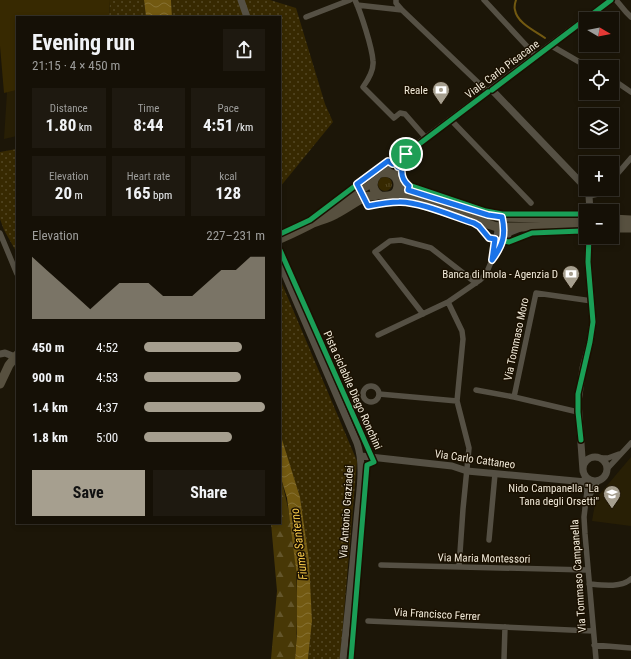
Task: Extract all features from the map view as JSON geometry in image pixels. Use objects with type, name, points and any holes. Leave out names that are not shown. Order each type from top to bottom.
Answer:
[{"type":"main road","points":[[383,197],[376,193],[373,186],[376,178],[386,172],[389,172],[396,177],[396,190]]},
{"type":"main road","name":"Viale Carlo Pisacane","points":[[314,223],[325,211],[376,178]]},
{"type":"main road","points":[[396,190],[488,215],[502,217],[579,219]]},
{"type":"main road","points":[[396,190],[500,226],[579,227]]},
{"type":"main road","name":"Viale Carlo Pisacane","points":[[281,239],[337,213],[368,196],[387,197],[396,190]]},
{"type":"main road","points":[[337,213],[337,207],[347,198]]},
{"type":"main road","points":[[619,219],[631,220]]},
{"type":"main road","points":[[619,228],[631,228]]},
{"type":"main road","points":[[0,384],[9,365],[16,356]]},
{"type":"street","points":[[241,0],[247,16]]},
{"type":"street","points":[[306,17],[350,0]]},
{"type":"street","points":[[396,0],[396,3],[402,10],[490,91],[579,183]]},
{"type":"street","points":[[484,0],[536,56]]},
{"type":"street","name":"Viale Carlo Pisacane","points":[[376,178],[426,138],[611,0]]},
{"type":"street","points":[[616,0],[631,17]]},
{"type":"street","points":[[402,10],[356,3],[372,52],[373,62],[367,81],[363,87],[394,118],[400,114],[405,114],[426,138]]},
{"type":"street","points":[[550,45],[579,62]]},
{"type":"street","points":[[619,84],[631,92]]},
{"type":"street","points":[[451,120],[531,203]]},
{"type":"street","name":"Viale Carlo Pisacane","points":[[396,177],[398,167],[406,154]]},
{"type":"street","points":[[619,172],[631,158]]},
{"type":"street","points":[[378,335],[448,302],[476,283],[486,274],[492,260],[502,217]]},
{"type":"street","points":[[500,226],[502,246]]},
{"type":"street","points":[[492,260],[510,233],[528,227]]},
{"type":"street","points":[[0,233],[16,272]]},
{"type":"street","points":[[423,314],[375,252],[390,241],[401,240],[431,248],[476,283]]},
{"type":"street","name":"Via Tommaso Campanella","points":[[589,244],[588,262],[593,322],[578,394],[578,412],[585,476],[584,517],[587,570],[596,659]]},
{"type":"street","name":"Via Antonio Graziadei","points":[[281,264],[357,443],[361,456],[354,555],[343,659]]},
{"type":"street","name":"Via Tommaso Moro","points":[[514,397],[536,293],[592,301]]},
{"type":"street","points":[[448,302],[462,331],[464,339],[457,401],[469,444],[459,567]]},
{"type":"street","points":[[0,354],[5,353],[16,356]]},
{"type":"street","points":[[476,390],[578,412]]},
{"type":"street","points":[[379,394],[457,401]]},
{"type":"street","points":[[580,440],[586,451],[604,461],[608,468]]},
{"type":"street","points":[[620,454],[608,458],[591,457],[585,463],[585,476],[591,480],[598,481],[606,475],[608,468],[631,442]]},
{"type":"street","name":"Via Carlo Cattaneo","points":[[361,456],[452,466],[467,471],[495,474],[585,476]]},
{"type":"street","points":[[489,540],[495,474]]},
{"type":"street","name":"Via Tommaso Campanella","points":[[585,504],[598,481]]},
{"type":"street","name":"Via Maria Montessori","points":[[381,565],[587,570]]},
{"type":"street","points":[[589,584],[621,584],[631,580]]},
{"type":"street","name":"Via Francisco Ferrer","points":[[368,621],[593,631]]},
{"type":"street","points":[[504,659],[505,627]]},
{"type":"street","name":"Via Tommaso Campanella","points":[[594,645],[631,648]]},
{"type":"shaded area","points":[[16,90],[16,136],[4,139],[7,92]]},
{"type":"shaded area","name":"Nido Campanella \"La Tana degli Orsetti\"","points":[[631,457],[631,526],[592,521],[595,504],[599,495]]},
{"type":"green space","points":[[0,0],[110,0],[109,16],[16,16],[16,90],[4,93],[0,46]]},
{"type":"green space","points":[[110,0],[144,0],[146,16],[109,16]]},
{"type":"green space","points":[[171,0],[270,0],[296,8],[325,104],[333,122],[281,186],[281,16],[172,16]]},
{"type":"green space","points":[[16,149],[16,251],[4,230],[0,219],[0,152]]},
{"type":"green space","points":[[385,177],[390,179],[392,184],[390,189],[385,191],[380,189],[378,184],[380,179]]},
{"type":"green space","points":[[281,281],[357,461],[340,659],[308,659],[312,621],[309,560],[300,497],[281,436]]},
{"type":"green space","points":[[281,479],[286,497],[294,543],[296,566],[297,613],[295,659],[271,659],[277,591],[271,524],[281,524]]},
{"type":"water","points":[[144,0],[171,0],[172,16],[146,16]]},
{"type":"water","name":"Fiume Santerno","points":[[281,436],[300,497],[309,560],[312,621],[308,659],[295,659],[297,633],[297,577],[287,498],[281,478]]},
{"type":"waterway","points":[[516,0],[515,9],[516,15],[519,19],[545,38]]},
{"type":"cycle path","points":[[492,90],[611,0]]},
{"type":"cycle path","points":[[406,154],[488,92]]},
{"type":"cycle path","points":[[281,234],[310,220],[388,161],[402,168],[403,178],[409,185],[486,211],[502,214],[579,214]]},
{"type":"cycle path","points":[[357,185],[368,206],[381,203],[404,202],[421,206],[474,223],[479,226],[489,238],[509,242],[532,233],[579,231]]},
{"type":"cycle path","points":[[581,440],[578,394],[593,322],[588,262],[589,244]]},
{"type":"cycle path","name":"Pista ciclabile Diego Ronchini","points":[[281,252],[374,462],[367,465],[351,659]]},
{"type":"place","name":"Reale","points":[[441,105]]},
{"type":"place","name":"Banca di Imola - Agenzia D","points":[[571,289]]},
{"type":"place","name":"Nido Campanella \"La Tana degli Orsetti\"","points":[[612,509]]},
{"type":"route","points":[[406,154],[398,167],[402,168],[401,173],[409,186],[408,190],[488,215],[502,217],[504,232],[502,246],[492,260],[495,239],[489,238],[479,226],[474,223],[404,202],[381,203],[368,206],[357,184],[388,161],[393,164],[406,154]]}]
